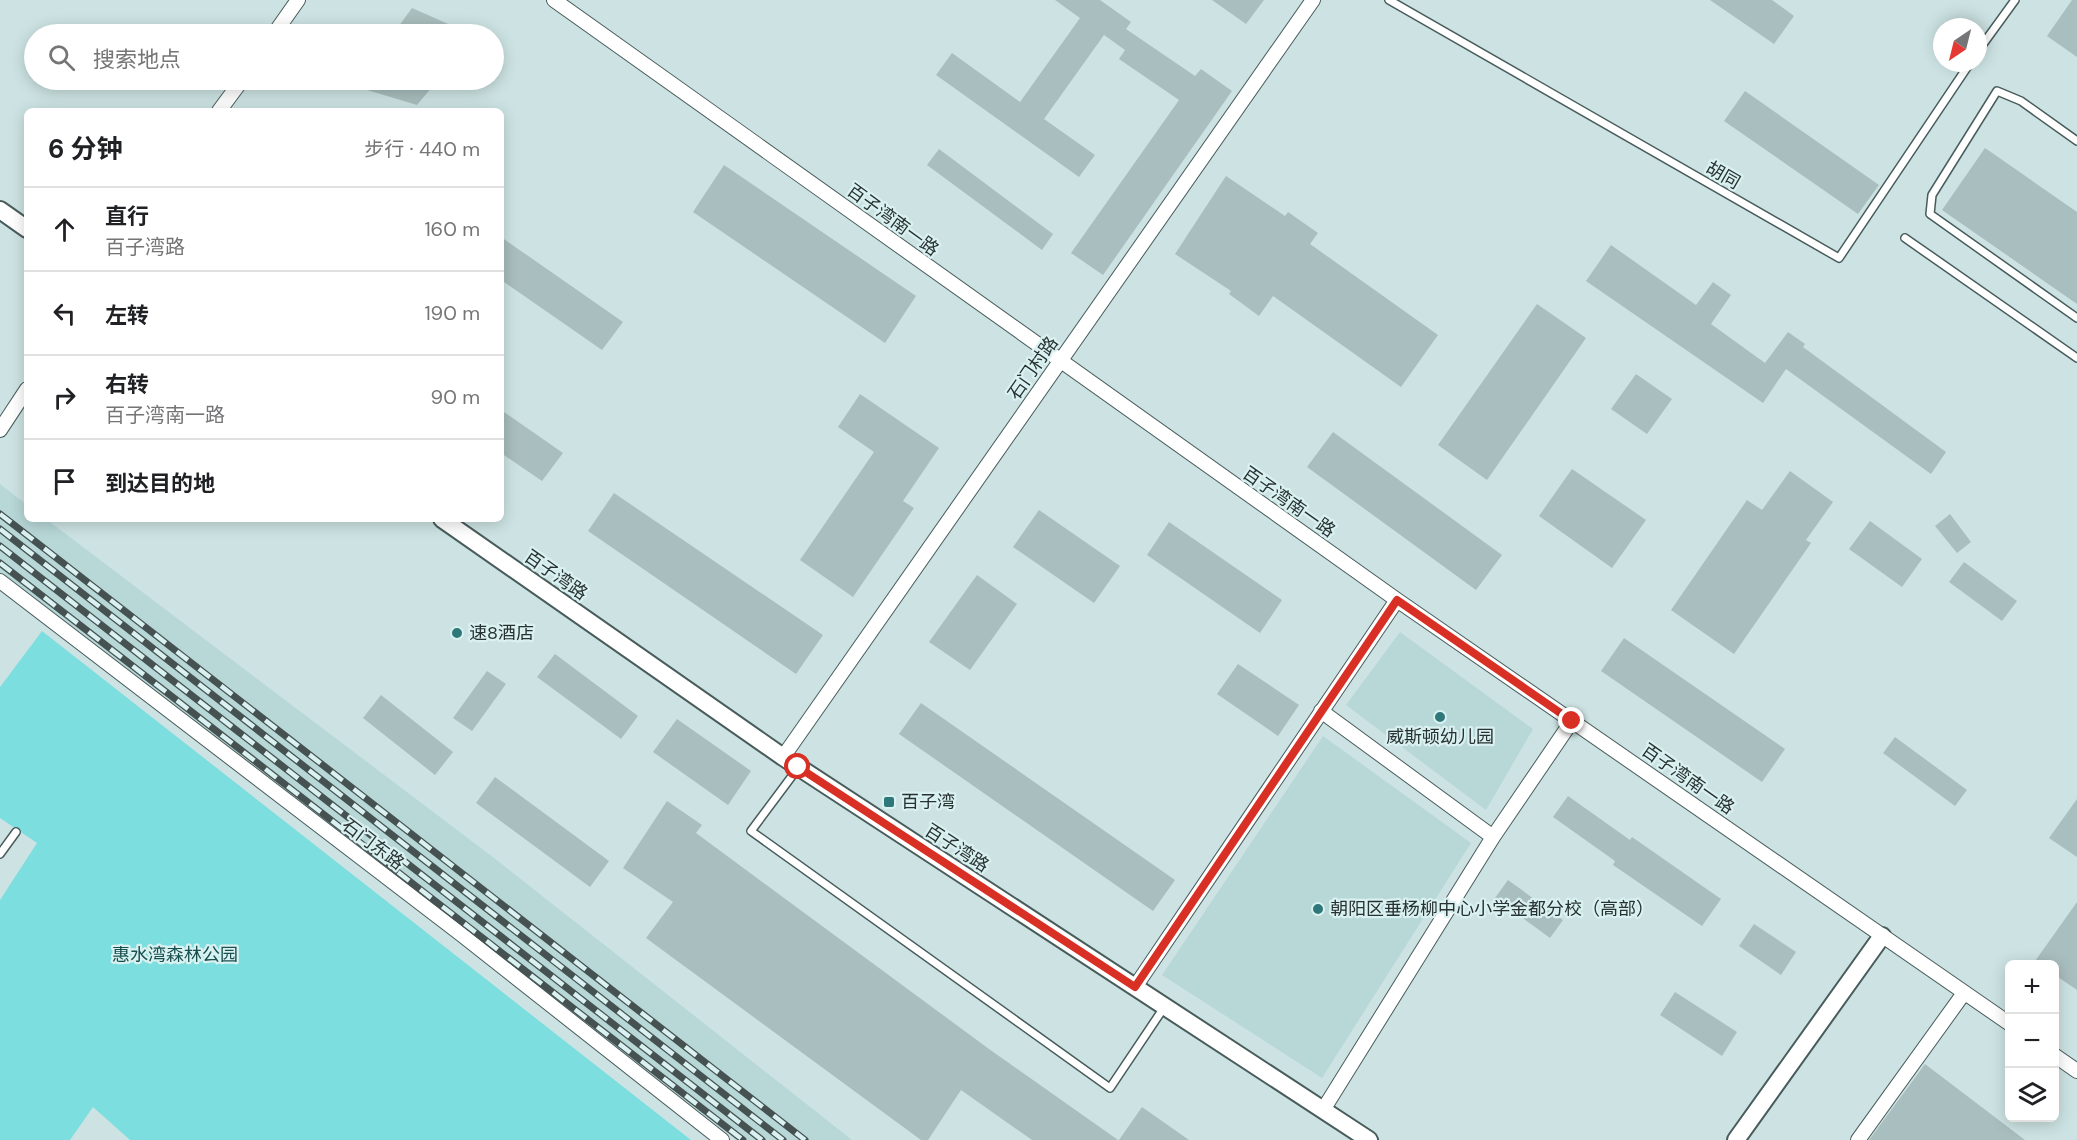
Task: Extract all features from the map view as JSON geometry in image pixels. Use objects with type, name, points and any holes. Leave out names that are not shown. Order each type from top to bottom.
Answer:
[{"type":"street","points":[[281,24],[298,0]]},
{"type":"street","name":"百子湾南一路","points":[[554,0],[1397,600],[2005,1021]]},
{"type":"street","name":"石门村路","points":[[783,757],[1313,0]]},
{"type":"street","points":[[221,108],[235,90]]},
{"type":"street","points":[[0,210],[24,227]]},
{"type":"street","points":[[0,430],[24,394]]},
{"type":"street","name":"百子湾路","points":[[446,522],[783,757],[1369,1140]]},
{"type":"street","name":"石门东路","points":[[0,581],[462,935],[722,1140]]},
{"type":"street","points":[[1135,987],[1397,600]]},
{"type":"street","points":[[1321,711],[1493,837]]},
{"type":"street","points":[[1323,1110],[1493,837],[1572,721]]},
{"type":"street","points":[[1736,1140],[1882,936]]},
{"type":"street","points":[[1858,1140],[1964,993]]},
{"type":"street","points":[[2059,1058],[2077,1071]]},
{"type":"lane","name":"胡同","points":[[1389,0],[1839,258],[1964,72]]},
{"type":"lane","points":[[1987,39],[2015,0]]},
{"type":"lane","points":[[2077,141],[2021,101],[1996,91],[1932,195],[1930,214],[2077,318]]},
{"type":"lane","points":[[1905,238],[2077,358]]},
{"type":"lane","points":[[798,767],[751,831],[1110,1088],[1165,1006]]},
{"type":"lane","points":[[0,854],[16,832]]},
{"type":"shaded area","points":[[0,484],[24,503],[24,522],[50,522],[498,861],[852,1140],[736,1140],[0,575]]},
{"type":"shaded area","name":"威斯顿幼儿园","points":[[1400,632],[1533,729],[1486,810],[1346,705]]},
{"type":"shaded area","name":"朝阳区垂杨柳中心小学金都分校（高部）","points":[[1323,736],[1471,843],[1322,1078],[1162,975]]},
{"type":"green space","name":"惠水湾森林公园","points":[[42,631],[691,1140],[130,1140],[93,1107],[70,1140],[0,1140],[0,900],[37,843],[0,818],[0,687]]},
{"type":"building","points":[[1055,0],[1100,0],[1131,22],[1126,29],[1195,76],[1201,69],[1232,91],[1103,275],[1071,253],[1179,100],[1119,59],[1125,50],[1104,35],[1044,119],[1095,155],[1079,177],[936,75],[952,53],[1020,102],[1080,18]]},
{"type":"building","points":[[1212,0],[1264,0],[1246,24]]},
{"type":"building","points":[[1710,0],[1772,0],[1794,16],[1774,44]]},
{"type":"building","points":[[2072,0],[2077,0],[2077,57],[2047,36]]},
{"type":"building","points":[[412,8],[448,24],[400,24]]},
{"type":"building","points":[[367,90],[430,90],[417,105]]},
{"type":"building","points":[[1745,91],[1879,185],[1858,214],[1724,121]]},
{"type":"building","points":[[1985,148],[2077,212],[2077,304],[1942,210]]},
{"type":"building","points":[[939,149],[1053,234],[1042,250],[927,165]]},
{"type":"building","points":[[724,165],[916,296],[885,343],[693,212]]},
{"type":"building","points":[[1226,176],[1285,216],[1288,212],[1318,233],[1310,244],[1438,335],[1401,387],[1273,296],[1259,316],[1229,294],[1231,291],[1175,254]]},
{"type":"building","points":[[504,239],[623,322],[602,350],[504,282]]},
{"type":"building","points":[[1611,245],[1696,305],[1713,282],[1731,295],[1711,324],[1765,363],[1788,332],[1805,344],[1803,347],[1946,452],[1931,474],[1786,369],[1763,403],[1586,281]]},
{"type":"building","points":[[1537,304],[1586,338],[1487,480],[1438,445]]},
{"type":"building","points":[[1636,374],[1672,399],[1647,434],[1611,409]]},
{"type":"building","points":[[860,394],[939,448],[903,501],[914,508],[853,597],[800,560],[874,452],[838,427]]},
{"type":"building","points":[[504,412],[563,453],[542,481],[504,455]]},
{"type":"building","points":[[1333,432],[1502,555],[1476,590],[1307,467]]},
{"type":"building","points":[[1572,469],[1646,520],[1612,568],[1539,516]]},
{"type":"building","points":[[1790,471],[1833,502],[1806,540],[1811,543],[1734,654],[1671,610],[1747,500],[1762,510]]},
{"type":"building","points":[[614,493],[823,635],[796,674],[588,531]]},
{"type":"building","points":[[1039,510],[1120,566],[1094,603],[1013,547]]},
{"type":"building","points":[[1950,514],[1971,542],[1957,553],[1935,526]]},
{"type":"building","points":[[1870,521],[1922,559],[1902,587],[1849,549]]},
{"type":"building","points":[[1169,522],[1282,600],[1260,633],[1147,555]]},
{"type":"building","points":[[1964,562],[2017,601],[2002,621],[1949,582]]},
{"type":"building","points":[[977,575],[1017,604],[970,670],[929,642]]},
{"type":"building","points":[[1624,638],[1785,749],[1762,782],[1601,671]]},
{"type":"building","points":[[555,654],[638,716],[621,739],[537,677]]},
{"type":"building","points":[[1238,664],[1299,705],[1278,736],[1217,694]]},
{"type":"building","points":[[487,671],[506,684],[472,731],[453,718]]},
{"type":"building","points":[[381,695],[453,752],[435,775],[363,718]]},
{"type":"building","points":[[921,703],[1175,880],[1153,911],[899,734]]},
{"type":"building","points":[[677,719],[751,771],[728,805],[653,752]]},
{"type":"building","points":[[1895,737],[1967,790],[1955,806],[1883,753]]},
{"type":"building","points":[[495,777],[609,861],[590,887],[476,803]]},
{"type":"building","points":[[1568,796],[1630,840],[1632,837],[1721,899],[1702,926],[1613,865],[1615,861],[1553,817]]},
{"type":"building","points":[[2077,799],[2077,857],[2049,838]]},
{"type":"building","points":[[667,801],[702,825],[696,833],[989,1049],[1118,1140],[1032,1140],[961,1090],[928,1140],[921,1140],[646,938],[673,902],[623,868]]},
{"type":"building","points":[[1508,880],[1563,920],[1550,938],[1495,898]]},
{"type":"building","points":[[2077,902],[2077,990],[2059,978],[2059,960],[2036,960]]},
{"type":"building","points":[[1754,924],[1796,952],[1781,975],[1739,946]]},
{"type":"building","points":[[1675,992],[1737,1032],[1722,1056],[1660,1015]]},
{"type":"building","points":[[1925,1064],[2025,1140],[1869,1140]]},
{"type":"building","points":[[1142,1107],[1189,1140],[1119,1140]]},
{"type":"railway","points":[[0,514],[805,1140]]},
{"type":"railway","points":[[0,529],[783,1140]]},
{"type":"railway","points":[[0,546],[762,1140]]},
{"type":"railway","points":[[0,563],[743,1140]]},
{"type":"place","name":"速8酒店","points":[[457,633]]},
{"type":"place","name":"威斯顿幼儿园","points":[[1440,717]]},
{"type":"place","name":"百子湾","points":[[889,802]]},
{"type":"place","name":"朝阳区垂杨柳中心小学金都分校（高部）","points":[[1318,909]]},
{"type":"route","points":[[798,767],[1135,987],[1397,600],[1572,721]]}]
